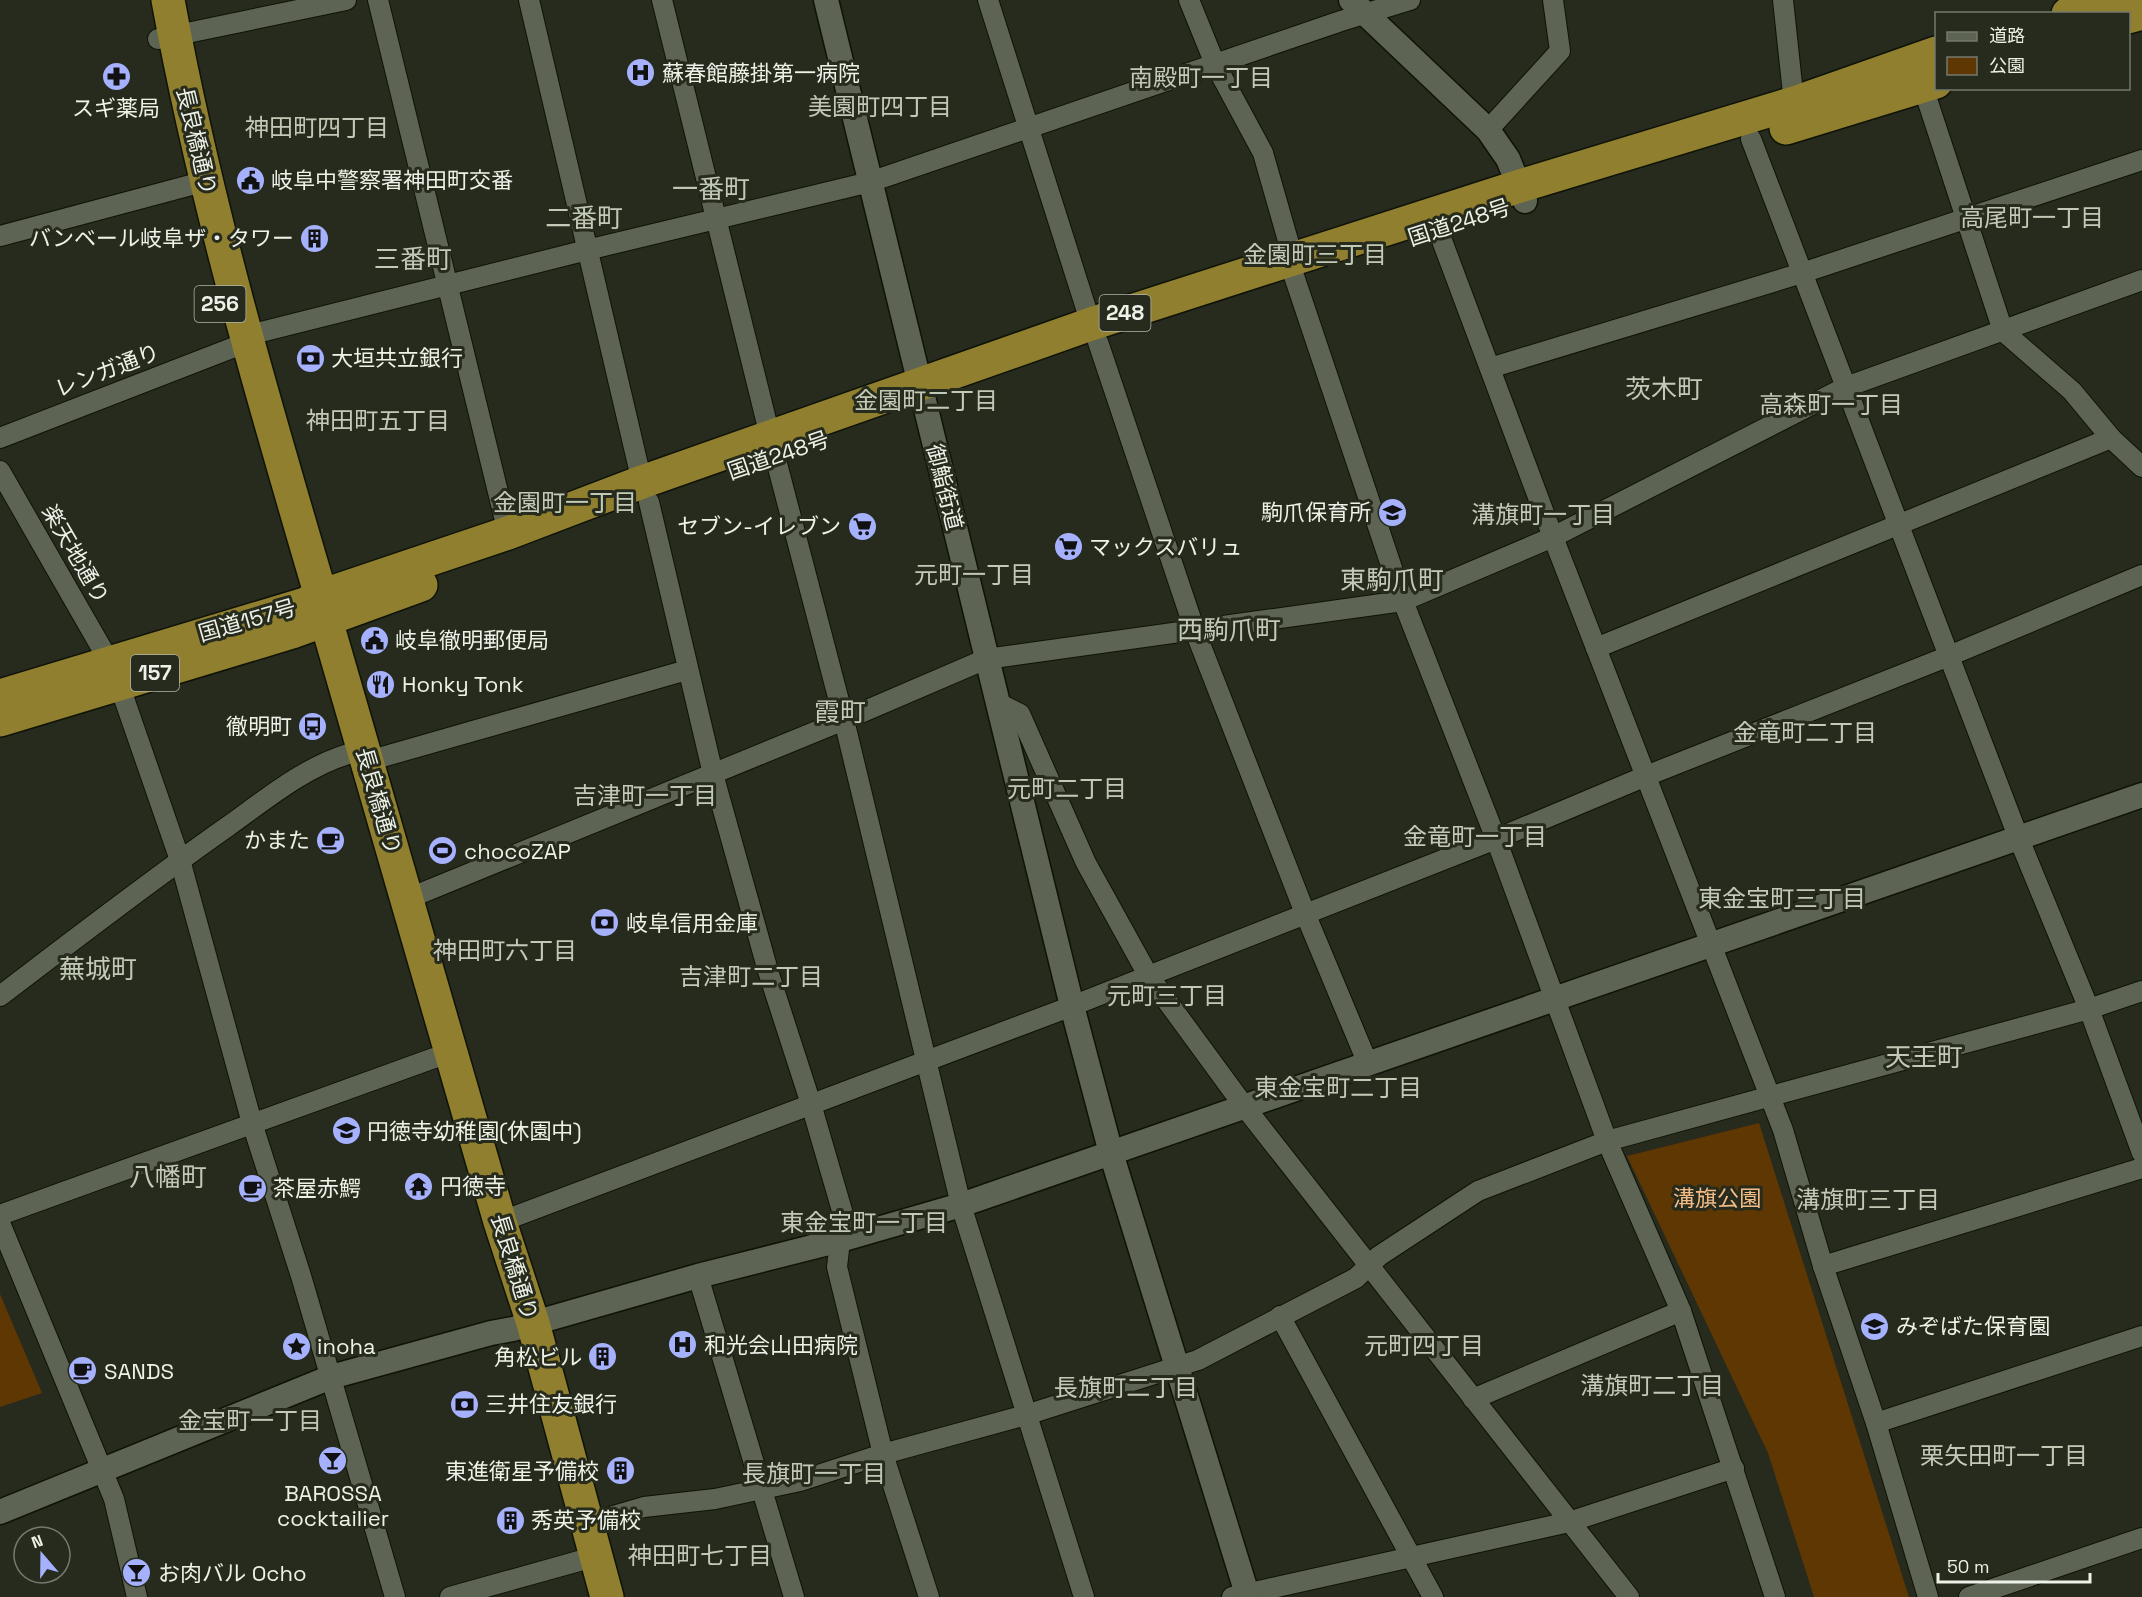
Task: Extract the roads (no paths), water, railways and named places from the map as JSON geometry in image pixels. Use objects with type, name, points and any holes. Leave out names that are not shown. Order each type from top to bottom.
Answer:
[{"type":"highway","name":"長良橋通り","points":[[151,0],[166,38],[208,192],[238,342],[358,758],[434,1058],[523,1326],[607,1597]]},
{"type":"highway","name":"長良橋通り","points":[[168,0],[166,38],[191,185],[214,283],[238,342]]},
{"type":"highway","points":[[2074,12],[2113,0]]},
{"type":"highway","name":"国道248号","points":[[316,611],[773,446],[1095,333],[1293,265],[1522,194],[1935,53]]},
{"type":"highway","name":"国道248号","points":[[1293,265],[1438,230],[1522,194],[1751,139],[1930,84]]},
{"type":"highway","name":"国道248号","points":[[316,611],[508,532],[646,492]]},
{"type":"highway","name":"国道157号","points":[[0,696],[114,673],[292,632],[316,611]]},
{"type":"highway","name":"国道157号","points":[[0,720],[114,673]]},
{"type":"highway","name":"長良橋通り","points":[[358,758],[408,899],[500,1222],[589,1597]]},
{"type":"street","points":[[166,38],[346,0]]},
{"type":"street","points":[[378,0],[508,532]]},
{"type":"street","points":[[529,0],[713,774],[768,971],[811,1104],[843,1214],[837,1268],[883,1454],[929,1597]]},
{"type":"street","points":[[662,0],[844,720],[961,1205],[1084,1597]]},
{"type":"street","name":"御鮨街道","points":[[826,0],[1072,1006],[1111,1153],[1178,1366],[1242,1596]]},
{"type":"street","points":[[988,0],[1095,333],[1196,631],[1305,913],[1368,1064]]},
{"type":"street","points":[[1189,0],[1215,64],[1263,153],[1293,265],[1403,601],[1556,998],[1607,1142],[1681,1311],[1775,1597]]},
{"type":"street","name":"レンガ通り","points":[[0,438],[238,342],[448,285],[870,182],[1215,64],[1358,7],[1410,0]]},
{"type":"street","points":[[1488,130],[1560,51],[1553,0]]},
{"type":"street","points":[[1783,0],[1794,103]]},
{"type":"street","points":[[1358,7],[1488,130],[1508,159],[1522,194]]},
{"type":"street","points":[[1930,84],[1966,218],[2003,331],[2072,392],[2111,438],[2142,467]]},
{"type":"street","points":[[1751,139],[2019,839],[2089,1009],[2142,1153]]},
{"type":"street","points":[[1490,368],[1802,273],[2142,160]]},
{"type":"street","points":[[0,236],[191,185]]},
{"type":"street","points":[[1438,230],[1553,537],[1783,1130],[1823,1266],[1876,1423],[1928,1597]]},
{"type":"street","points":[[408,899],[844,720],[986,658],[1403,601],[1553,537],[1846,387],[2142,280]]},
{"type":"street","points":[[1596,648],[2111,438]]},
{"type":"street","name":"楽天地通り","points":[[0,471],[114,673],[180,860],[252,1123],[301,1276],[395,1597]]},
{"type":"street","points":[[500,1222],[1072,1006],[1496,839],[1646,776],[1949,656],[2142,575]]},
{"type":"street","points":[[0,996],[180,860],[280,789],[328,761],[358,758],[687,670]]},
{"type":"street","points":[[998,703],[1020,714],[1086,863],[1148,975],[1244,1106],[1629,1597]]},
{"type":"street","points":[[0,1512],[331,1377],[698,1276],[840,1240],[961,1205],[2142,795]]},
{"type":"street","points":[[586,1524],[644,1507],[715,1499],[800,1481],[883,1454],[1026,1415],[1198,1360],[1356,1278],[1379,1256],[1478,1191],[1607,1142],[2089,1009],[2142,990]]},
{"type":"street","points":[[0,1215],[434,1058]]},
{"type":"street","points":[[1823,1266],[2142,1168]]},
{"type":"street","points":[[0,1223],[114,1499],[137,1597]]},
{"type":"street","points":[[698,1276],[794,1597]]},
{"type":"street","points":[[1473,1399],[1681,1311]]},
{"type":"street","points":[[1280,1316],[1433,1597]]},
{"type":"street","points":[[1876,1423],[2142,1336]]},
{"type":"street","points":[[1242,1596],[1410,1556],[1569,1522],[1734,1468]]},
{"type":"street","points":[[1969,1597],[2142,1538]]},
{"type":"street","points":[[450,1597],[579,1561]]},
{"type":"place","name":"蘇春館藤掛第一病院","points":[[641,73]]},
{"type":"place","name":"スギ薬局","points":[[116,76]]},
{"type":"place","name":"岐阜中警察署神田町交番","points":[[250,180]]},
{"type":"place","name":"バンベール岐阜ザ・タワー","points":[[315,238]]},
{"type":"place","name":"大垣共立銀行","points":[[310,358]]},
{"type":"place","name":"駒爪保育所","points":[[1392,512]]},
{"type":"place","name":"セブン-イレブン","points":[[862,526]]},
{"type":"place","name":"マックスバリュ","points":[[1068,547]]},
{"type":"place","name":"岐阜徹明郵便局","points":[[374,640]]},
{"type":"place","name":"Honky Tonk","points":[[381,684]]},
{"type":"place","name":"徹明町","points":[[313,726]]},
{"type":"place","name":"かまた","points":[[331,840]]},
{"type":"place","name":"chocoZAP","points":[[443,851]]},
{"type":"place","name":"岐阜信用金庫","points":[[605,923]]},
{"type":"place","name":"円徳寺幼稚園(休園中)","points":[[346,1131]]},
{"type":"place","name":"円徳寺","points":[[419,1186]]},
{"type":"place","name":"茶屋赤鰐","points":[[252,1188]]},
{"type":"place","name":"みぞばた保育園","points":[[1875,1326]]},
{"type":"place","name":"和光会山田病院","points":[[683,1345]]},
{"type":"place","name":"inoha","points":[[296,1346]]},
{"type":"place","name":"角松ビル","points":[[603,1357]]},
{"type":"place","name":"SANDS","points":[[83,1371]]},
{"type":"place","name":"三井住友銀行","points":[[464,1404]]},
{"type":"place","name":"BAROSSA cocktailier","points":[[333,1461]]},
{"type":"place","name":"東進衛星予備校","points":[[620,1471]]},
{"type":"place","name":"秀英予備校","points":[[510,1520]]},
{"type":"place","name":"お肉バル Ocho","points":[[137,1573]]},
{"type":"district","name":"南殿町一丁目","points":[[1201,78]]},
{"type":"district","name":"美園町四丁目","points":[[880,107]]},
{"type":"district","name":"神田町四丁目","points":[[317,128]]},
{"type":"district","name":"一番町","points":[[711,189]]},
{"type":"district","name":"二番町","points":[[584,218]]},
{"type":"district","name":"高尾町一丁目","points":[[2032,218]]},
{"type":"district","name":"金園町三丁目","points":[[1315,255]]},
{"type":"district","name":"三番町","points":[[413,259]]},
{"type":"district","name":"茨木町","points":[[1664,389]]},
{"type":"district","name":"金園町二丁目","points":[[926,401]]},
{"type":"district","name":"高森町一丁目","points":[[1831,405]]},
{"type":"district","name":"神田町五丁目","points":[[378,421]]},
{"type":"district","name":"金園町一丁目","points":[[565,503]]},
{"type":"district","name":"溝旗町一丁目","points":[[1543,515]]},
{"type":"district","name":"元町一丁目","points":[[974,575]]},
{"type":"district","name":"東駒爪町","points":[[1392,580]]},
{"type":"district","name":"西駒爪町","points":[[1229,630]]},
{"type":"district","name":"霞町","points":[[840,712]]},
{"type":"district","name":"金竜町二丁目","points":[[1805,733]]},
{"type":"district","name":"元町二丁目","points":[[1067,789]]},
{"type":"district","name":"吉津町一丁目","points":[[645,796]]},
{"type":"district","name":"金竜町一丁目","points":[[1475,837]]},
{"type":"district","name":"東金宝町三丁目","points":[[1782,899]]},
{"type":"district","name":"神田町六丁目","points":[[505,951]]},
{"type":"district","name":"蕪城町","points":[[98,969]]},
{"type":"district","name":"吉津町二丁目","points":[[751,977]]},
{"type":"district","name":"元町三丁目","points":[[1167,996]]},
{"type":"district","name":"天王町","points":[[1924,1057]]},
{"type":"district","name":"東金宝町二丁目","points":[[1338,1088]]},
{"type":"district","name":"八幡町","points":[[168,1177]]},
{"type":"district","name":"溝旗町三丁目","points":[[1868,1200]]},
{"type":"district","name":"東金宝町一丁目","points":[[864,1223]]},
{"type":"district","name":"元町四丁目","points":[[1424,1346]]},
{"type":"district","name":"溝旗町二丁目","points":[[1652,1386]]},
{"type":"district","name":"長旗町二丁目","points":[[1126,1388]]},
{"type":"district","name":"金宝町一丁目","points":[[250,1421]]},
{"type":"district","name":"栗矢田町一丁目","points":[[2004,1456]]},
{"type":"district","name":"長旗町一丁目","points":[[814,1474]]},
{"type":"district","name":"神田町七丁目","points":[[700,1556]]},
{"type":"park label","name":"溝旗公園","points":[[1717,1198]]}]
